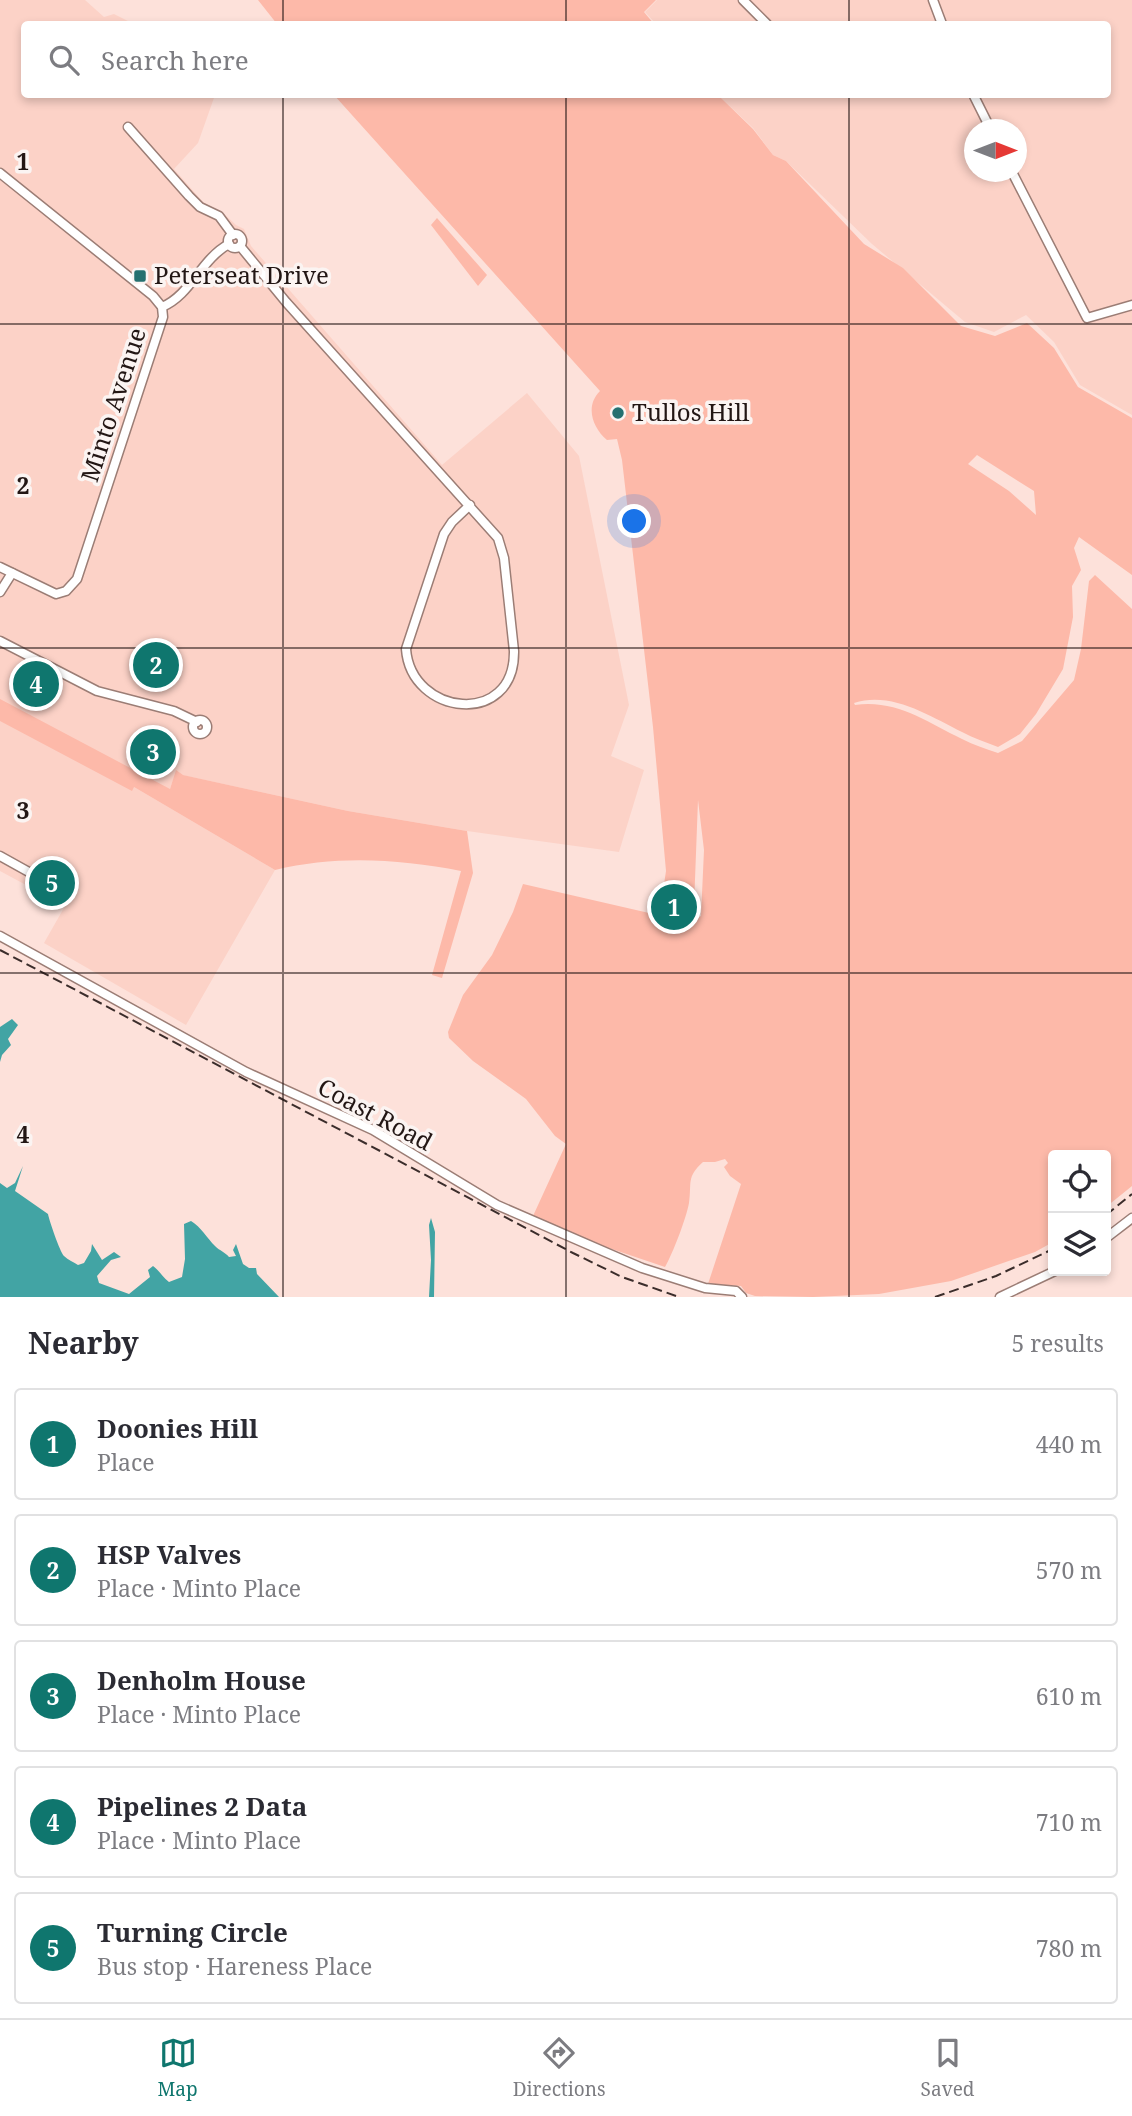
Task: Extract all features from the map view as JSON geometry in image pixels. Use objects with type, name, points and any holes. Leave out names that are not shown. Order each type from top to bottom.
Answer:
[{"type":"street","points":[[743,0],[763,21]]},
{"type":"street","points":[[933,0],[941,21]]},
{"type":"street","points":[[975,98],[985,119]]},
{"type":"street","points":[[128,127],[200,207],[219,216],[234,248],[240,246],[286,302],[470,505],[500,541],[513,669],[506,685],[492,697],[473,705],[426,691],[414,677],[406,649],[444,534],[470,505]]},
{"type":"street","name":"Minto Avenue","points":[[0,173],[153,296],[162,307],[160,326],[77,579],[65,592],[55,594],[12,573]]},
{"type":"street","points":[[1017,182],[1087,318],[1132,305]]},
{"type":"street","points":[[162,307],[177,298],[216,253],[231,240]]},
{"type":"street","points":[[0,566],[12,573],[0,592]]},
{"type":"street","points":[[0,641],[97,691],[174,711],[197,722]]},
{"type":"street","points":[[0,856],[44,881],[57,895]]},
{"type":"street","name":"Coast Road","points":[[0,936],[246,1072],[373,1130],[506,1209],[642,1268],[705,1288],[736,1291],[742,1297]]},
{"type":"street","points":[[1111,1234],[1132,1218]]},
{"type":"street","points":[[1000,1297],[1048,1274]]},
{"type":"shaded area","points":[[0,0],[85,0],[104,17],[114,14],[128,21],[21,21],[21,98],[214,98],[198,143],[174,169],[203,202],[244,229],[251,246],[442,465],[527,393],[579,456],[629,705],[611,756],[644,770],[619,852],[348,811],[182,775],[176,771],[170,789],[134,787],[275,870],[186,1025],[44,943],[65,906],[0,871]]},
{"type":"shaded area","points":[[258,0],[656,0],[644,12],[652,21],[275,21]]},
{"type":"shaded area","points":[[657,0],[1132,0],[1132,415],[1080,385],[1054,342],[1026,315],[994,332],[965,322],[872,244],[786,161],[773,155],[753,128],[721,98],[1111,98],[1111,21],[653,21],[645,12]]},
{"type":"shaded area","points":[[337,98],[721,98],[753,129],[773,155],[786,161],[864,244],[903,268],[961,326],[995,336],[1027,323],[1054,348],[1078,387],[1132,418],[1132,575],[1079,537],[1074,548],[1081,570],[1072,586],[1073,617],[1063,669],[1036,714],[1020,734],[998,747],[910,707],[882,700],[854,703],[884,705],[911,713],[971,743],[998,753],[1022,741],[1074,680],[1081,649],[1089,581],[1095,575],[1132,609],[1132,1186],[1111,1203],[1111,1150],[1048,1150],[1048,1245],[1035,1252],[951,1281],[879,1294],[755,1296],[746,1293],[741,1286],[708,1284],[741,1184],[730,1176],[724,1167],[728,1163],[725,1159],[703,1162],[694,1172],[685,1218],[665,1267],[600,1245],[533,1216],[566,1144],[555,1136],[526,1099],[473,1061],[449,1038],[448,1032],[463,995],[492,955],[523,884],[649,913],[659,924],[688,922],[701,916],[704,850],[698,800],[694,906],[686,914],[669,918],[658,915],[652,906],[652,892],[663,891],[666,871],[653,727],[622,460],[617,439],[607,440],[597,429],[592,416],[593,403],[600,391]],"holes":[[[977,455],[1034,491],[1036,515],[1009,491],[968,464]]]},
{"type":"shaded area","points":[[437,218],[487,275],[478,286],[431,225]]},
{"type":"shaded area","points":[[0,699],[170,789],[176,770],[183,775],[348,811],[467,831],[473,873],[442,978],[432,975],[461,871],[368,860],[322,862],[275,870],[134,787],[132,791],[0,721]]},
{"type":"water","points":[[12,1019],[18,1025],[8,1039],[11,1045],[2,1055],[0,1062],[0,1027]]},
{"type":"water","points":[[23,1166],[15,1191],[48,1214],[64,1256],[78,1265],[84,1263],[92,1244],[102,1260],[114,1252],[121,1257],[111,1260],[97,1276],[99,1283],[129,1294],[150,1277],[148,1270],[153,1266],[169,1282],[182,1277],[185,1259],[184,1224],[191,1221],[229,1257],[236,1256],[233,1250],[236,1244],[243,1264],[256,1268],[257,1274],[279,1297],[0,1297],[0,1183],[7,1188],[15,1183]]},
{"type":"water","points":[[431,1218],[435,1232],[434,1297],[429,1297]]},
{"type":"railway","points":[[0,950],[573,1253],[622,1277],[679,1297]]},
{"type":"railway","points":[[1108,1213],[1132,1194]]},
{"type":"railway","points":[[935,1297],[996,1276],[1048,1251]]},
{"type":"place","name":"Peterseat Drive","points":[[140,276]]},
{"type":"place","name":"Tullos Hill","points":[[618,413]]},
{"type":"place","name":"HSP Valves","points":[[156,665]]},
{"type":"place","name":"Pipelines 2 Data","points":[[36,684]]},
{"type":"place","name":"Denholm House","points":[[153,752]]},
{"type":"place","name":"Turning Circle","points":[[52,883]]},
{"type":"place","name":"Doonies Hill","points":[[674,907]]}]
